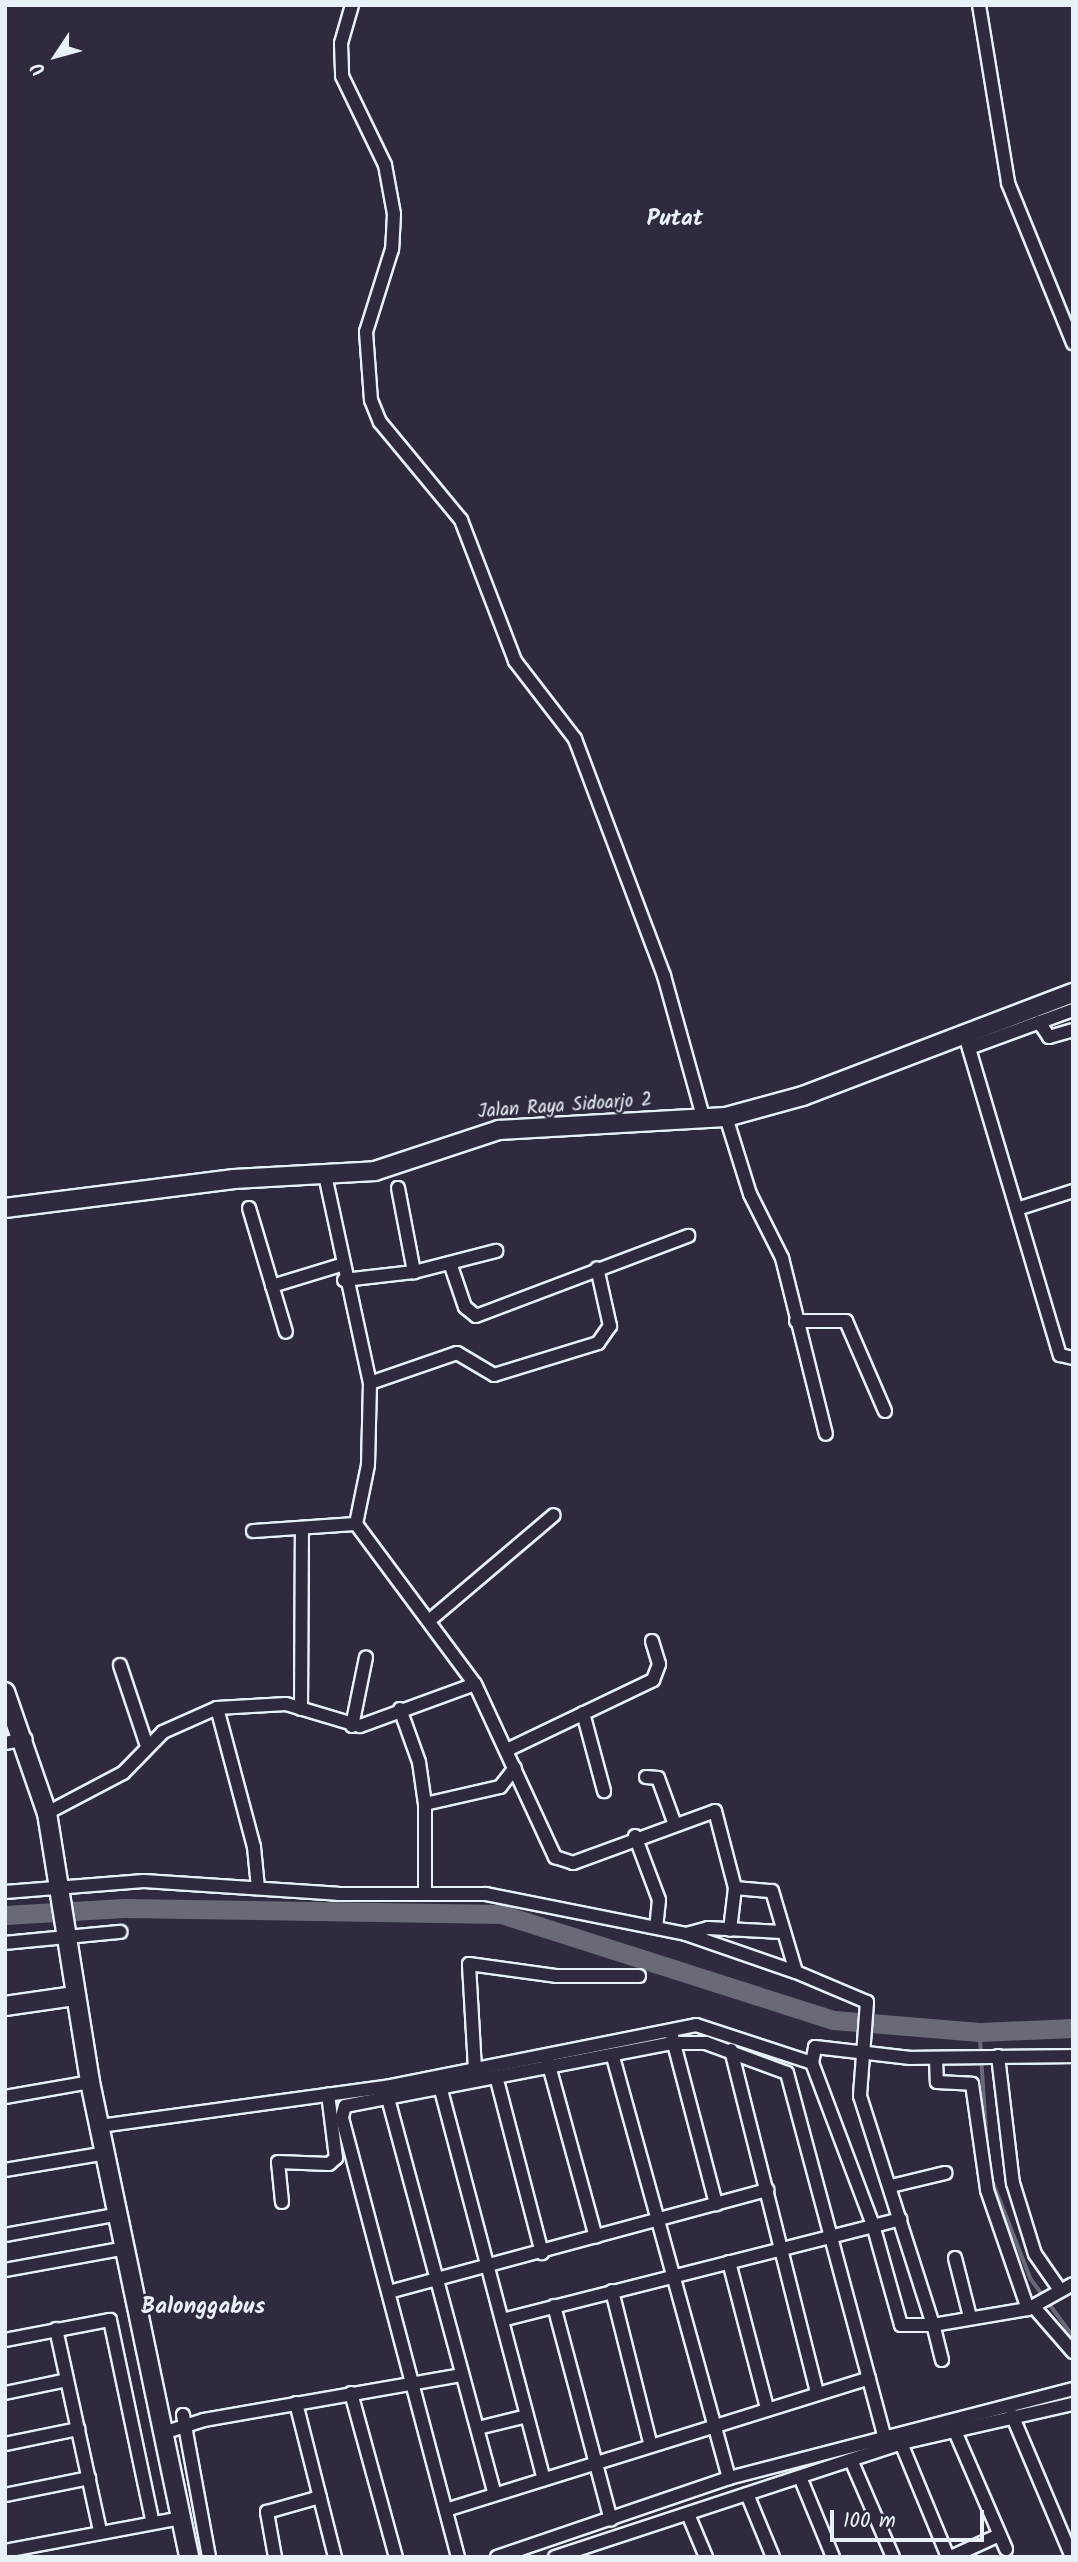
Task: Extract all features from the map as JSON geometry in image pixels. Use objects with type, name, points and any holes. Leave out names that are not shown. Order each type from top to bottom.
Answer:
[{"type":"street","points":[[352,5],[341,43],[342,76],[385,165],[394,214],[392,249],[366,332],[371,400],[380,422],[461,520],[509,649],[575,739],[664,976],[703,1117]]},
{"type":"street","points":[[979,5],[1008,183],[1073,343]]},
{"type":"street","name":"Jalan Raya Sidoarjo 2","points":[[5,1208],[222,1180],[326,1182],[375,1171],[480,1133],[703,1117],[728,1123],[967,1042],[1073,993]]},
{"type":"street","points":[[1073,1010],[967,1042],[1060,1355],[1073,1358]]},
{"type":"street","points":[[1039,1022],[1049,1037],[1073,1030]]},
{"type":"street","points":[[728,1123],[750,1194],[782,1258],[826,1434]]},
{"type":"street","points":[[326,1182],[344,1280],[361,1328],[370,1383],[369,1465],[356,1524]]},
{"type":"street","points":[[398,1188],[414,1272]]},
{"type":"street","points":[[1017,1209],[1073,1191]]},
{"type":"street","points":[[249,1208],[286,1332]]},
{"type":"street","points":[[450,1264],[465,1307],[476,1317],[597,1268],[688,1236]]},
{"type":"street","points":[[344,1280],[414,1272],[496,1251]]},
{"type":"street","points":[[272,1286],[341,1265]]},
{"type":"street","points":[[370,1383],[457,1353],[494,1376],[598,1343],[610,1326],[597,1268]]},
{"type":"street","points":[[796,1321],[846,1321],[885,1411]]},
{"type":"street","points":[[430,1620],[554,1515]]},
{"type":"street","points":[[253,1531],[356,1524]]},
{"type":"street","points":[[356,1524],[475,1684],[555,1857],[573,1863],[674,1822],[710,1811],[720,1814],[736,1888],[730,1930]]},
{"type":"street","points":[[301,1709],[302,1528]]},
{"type":"street","points":[[507,1749],[653,1681],[659,1664],[652,1641]]},
{"type":"street","points":[[355,1726],[366,1657]]},
{"type":"street","points":[[120,1665],[147,1746]]},
{"type":"street","points":[[47,1813],[94,1794],[163,1732],[217,1708],[261,1703],[301,1709],[355,1726],[475,1684]]},
{"type":"street","points":[[5,1692],[26,1739],[47,1813],[74,1996],[90,2082],[107,2153],[189,2557]]},
{"type":"street","points":[[217,1708],[254,1847],[258,1888]]},
{"type":"street","points":[[400,1709],[419,1762],[425,1804],[425,1892]]},
{"type":"street","points":[[583,1713],[604,1791]]},
{"type":"street","points":[[5,1743],[26,1739]]},
{"type":"street","points":[[425,1804],[500,1787],[515,1768]]},
{"type":"street","points":[[646,1777],[658,1778],[674,1822]]},
{"type":"street","points":[[635,1836],[659,1900],[656,1927]]},
{"type":"street","points":[[5,1892],[144,1881],[258,1888],[425,1892],[559,1904],[686,1934],[796,1972],[868,2005],[860,2096],[891,2186],[942,2360]]},
{"type":"street","points":[[736,1888],[771,1889],[796,1972]]},
{"type":"street","points":[[686,1934],[730,1930],[782,1932]]},
{"type":"street","points":[[5,1944],[66,1935],[120,1932]]},
{"type":"street","points":[[475,2069],[469,1964],[557,1976],[639,1976]]},
{"type":"street","points":[[5,2006],[74,1996]]},
{"type":"street","points":[[100,2126],[328,2094],[441,2090],[612,2057],[704,2026],[812,2063]]},
{"type":"street","points":[[672,2037],[716,2204]]},
{"type":"street","points":[[458,2557],[342,2110],[387,2093],[475,2069],[672,2037],[731,2050],[787,2073]]},
{"type":"street","points":[[1073,2056],[936,2058],[864,2046],[817,2044],[812,2063],[873,2225],[901,2325],[933,2325],[1032,2307],[1073,2284]]},
{"type":"street","points":[[731,2050],[817,2392]]},
{"type":"street","points":[[546,2056],[596,2237]]},
{"type":"street","points":[[790,2056],[787,2073],[884,2434]]},
{"type":"street","points":[[995,2056],[1013,2183],[1035,2254],[1058,2291]]},
{"type":"street","points":[[612,2057],[729,2478]]},
{"type":"street","points":[[936,2058],[937,2082],[972,2084],[987,2190],[1032,2307],[1073,2352]]},
{"type":"street","points":[[497,2080],[542,2253]]},
{"type":"street","points":[[5,2097],[90,2082]]},
{"type":"street","points":[[441,2090],[544,2479]]},
{"type":"street","points":[[387,2093],[495,2494]]},
{"type":"street","points":[[282,2202],[278,2162],[329,2164],[337,2158],[328,2094]]},
{"type":"street","points":[[5,2170],[107,2153]]},
{"type":"street","points":[[891,2186],[945,2173]]},
{"type":"street","points":[[389,2292],[542,2253],[767,2190]]},
{"type":"street","points":[[5,2235],[119,2214]]},
{"type":"street","points":[[502,2320],[900,2219]]},
{"type":"street","points":[[5,2270],[126,2248]]},
{"type":"street","points":[[955,2258],[970,2317]]},
{"type":"street","points":[[729,2262],[767,2408]]},
{"type":"street","points":[[612,2291],[650,2442]]},
{"type":"street","points":[[554,2306],[611,2520]]},
{"type":"street","points":[[5,2340],[111,2321],[152,2520]]},
{"type":"street","points":[[56,2329],[100,2530]]},
{"type":"street","points":[[162,2426],[186,2430],[204,2420],[462,2375]]},
{"type":"street","points":[[446,2510],[650,2442],[869,2378]]},
{"type":"street","points":[[5,2393],[67,2380]]},
{"type":"street","points":[[497,2557],[729,2478],[884,2434],[1073,2389]]},
{"type":"street","points":[[351,2393],[397,2557]]},
{"type":"street","points":[[296,2403],[335,2557]]},
{"type":"street","points":[[555,2557],[901,2443],[1012,2415],[1073,2404]]},
{"type":"street","points":[[1012,2415],[1072,2557]]},
{"type":"street","points":[[162,2426],[183,2416],[204,2420]]},
{"type":"street","points":[[183,2416],[209,2557]]},
{"type":"street","points":[[478,2428],[527,2416]]},
{"type":"street","points":[[5,2444],[78,2429]]},
{"type":"street","points":[[954,2429],[1006,2549]]},
{"type":"street","points":[[901,2443],[950,2557],[999,2535]]},
{"type":"street","points":[[851,2460],[893,2557]]},
{"type":"street","points":[[800,2477],[833,2557]]},
{"type":"street","points":[[5,2495],[89,2478]]},
{"type":"street","points":[[747,2494],[773,2557]]},
{"type":"street","points":[[275,2557],[267,2512],[320,2497]]},
{"type":"street","points":[[688,2514],[706,2557]]},
{"type":"street","points":[[5,2551],[152,2520],[182,2518]]},
{"type":"waterway","points":[[5,1915],[124,1908],[501,1914],[834,2020],[980,2032],[1073,2028]]},
{"type":"waterway","points":[[980,2032],[988,2156]]},
{"type":"waterway","points":[[990,2174],[1031,2279],[1073,2336]]},
{"type":"district","name":"Putat","points":[[675,219]]},
{"type":"district","name":"Balonggabus","points":[[203,2307]]}]
